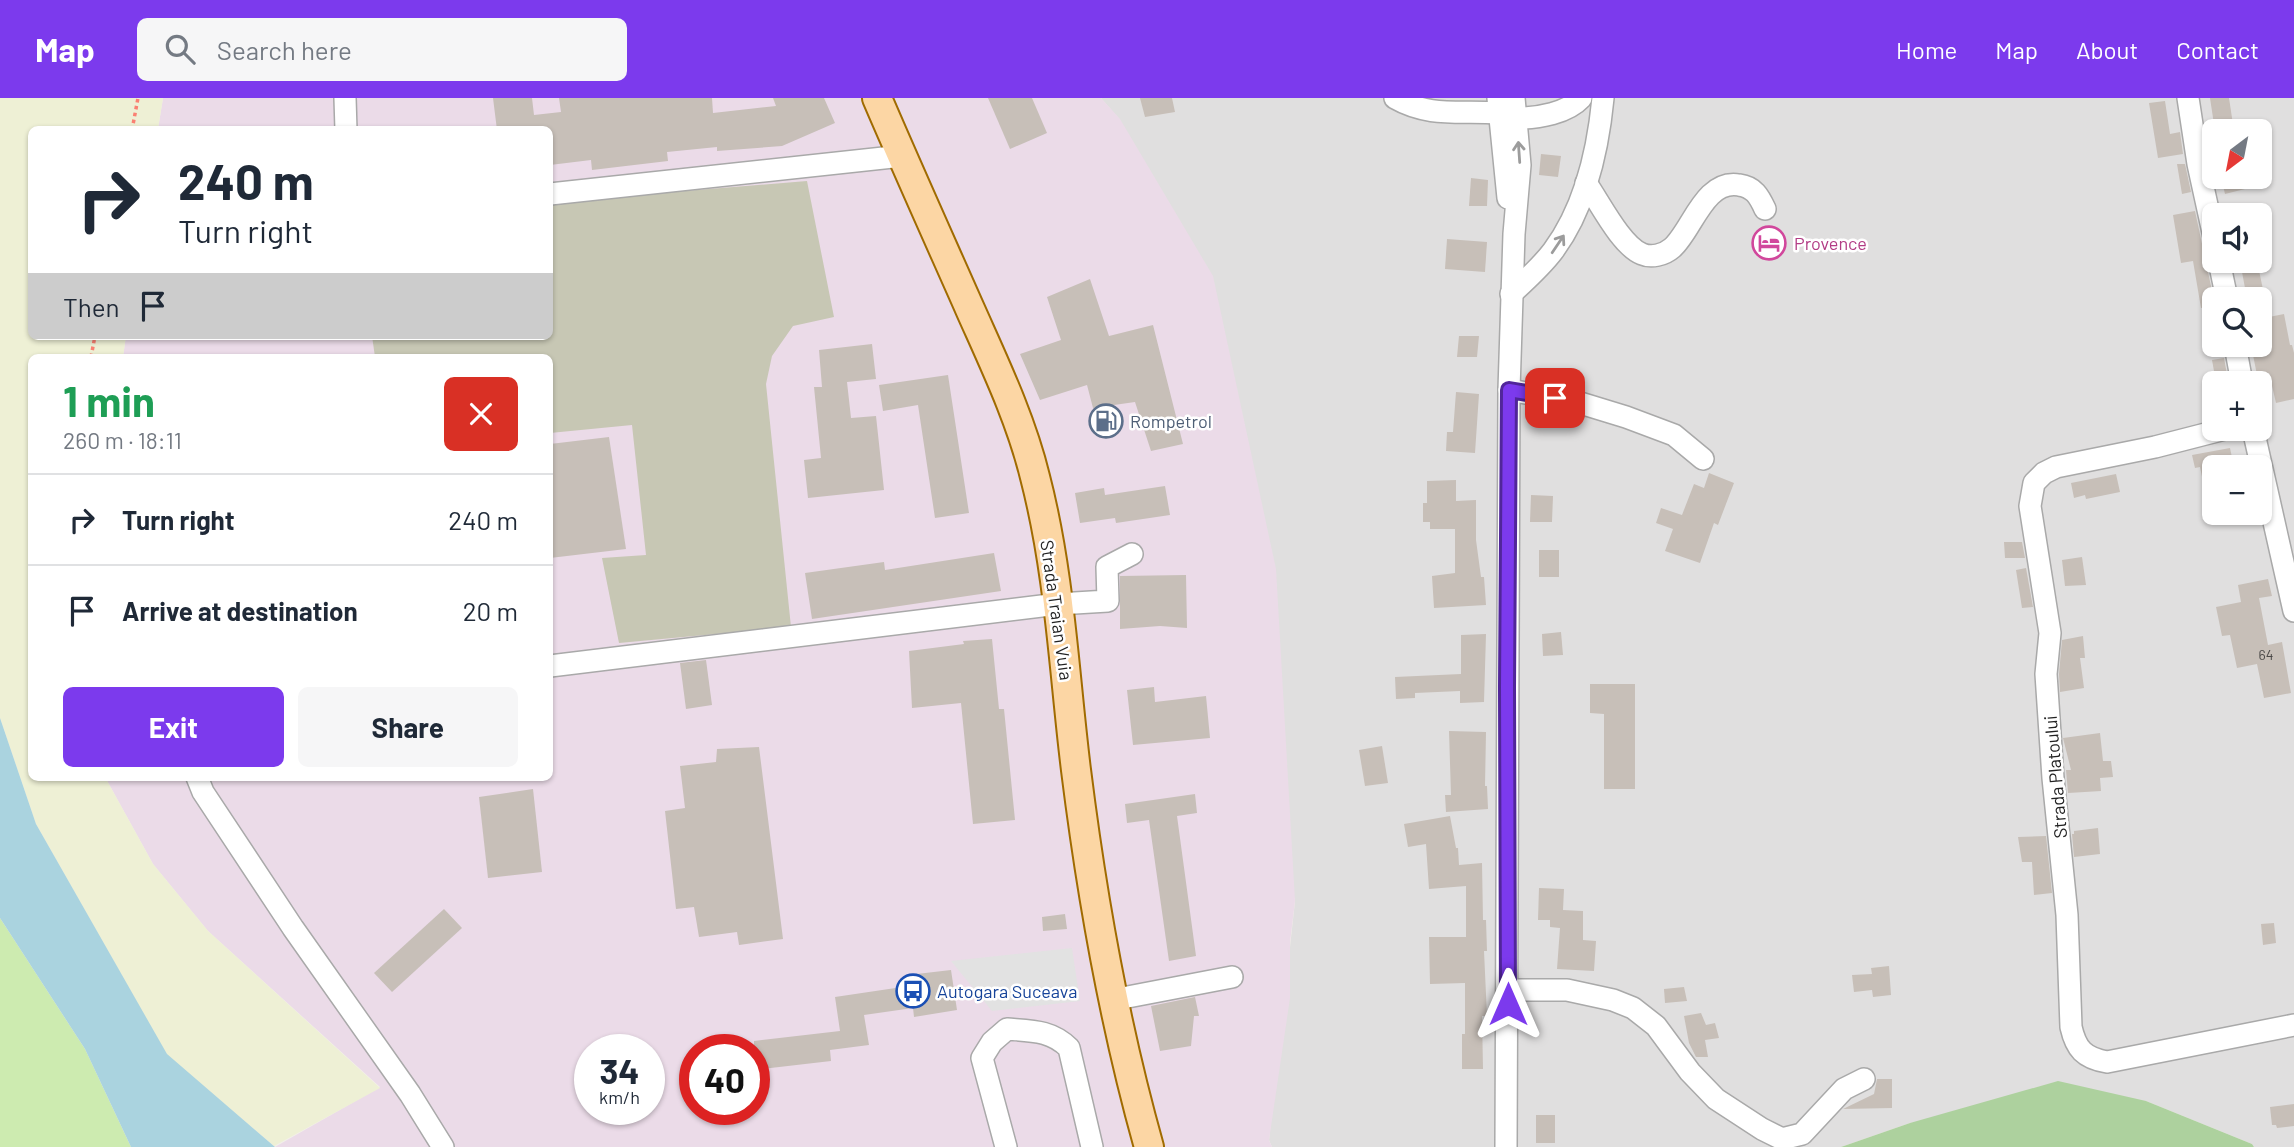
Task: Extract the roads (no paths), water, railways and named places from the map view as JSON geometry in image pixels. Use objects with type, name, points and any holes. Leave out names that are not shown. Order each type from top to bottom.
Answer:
[{"type":"main road","name":"Strada Traian Vuia","points":[[877,98],[989,354],[1024,442],[1044,517],[1058,604],[1094,906],[1112,1000],[1149,1147]]},
{"type":"street","points":[[345,98],[346,126]]},
{"type":"street","points":[[1395,98],[1424,109],[1447,113],[1554,98]]},
{"type":"street","points":[[1508,106],[1541,116],[1562,110],[1581,98]]},
{"type":"street","points":[[1511,294],[1534,273],[1565,232],[1586,183],[1596,148],[1603,98]]},
{"type":"street","points":[[2188,98],[2207,203]]},
{"type":"street","points":[[1506,1147],[1509,390],[1514,234],[1504,166],[1508,106]]},
{"type":"street","points":[[553,194],[902,156]]},
{"type":"street","points":[[1586,183],[1632,249],[1653,256],[1671,249],[1699,209],[1714,193],[1725,187],[1735,184],[1751,189],[1759,195],[1765,209]]},
{"type":"street","points":[[1509,390],[1577,402],[1626,417],[1674,435],[1703,459]]},
{"type":"street","name":"Strada Platoului","points":[[2202,435],[2056,467],[2044,473],[2034,483],[2030,506],[2050,633],[2046,674],[2067,915],[2071,1027],[2081,1053],[2094,1060],[2106,1062],[2294,1025]]},
{"type":"street","points":[[2256,441],[2294,611]]},
{"type":"street","points":[[553,666],[1058,604],[1108,601],[1107,567],[1132,554]]},
{"type":"street","points":[[199,781],[203,792],[293,928],[410,1094],[443,1147]]},
{"type":"street","points":[[1112,1000],[1232,977]]},
{"type":"street","points":[[1508,990],[1567,990],[1613,1000],[1633,1008],[1656,1026],[1690,1072],[1716,1100],[1782,1139],[1802,1134],[1844,1089],[1864,1079]]},
{"type":"street","points":[[1006,1147],[982,1058],[992,1042],[1007,1029],[1046,1032],[1059,1038],[1069,1048],[1092,1147]]},
{"type":"water","points":[[0,718],[36,824],[167,1054],[275,1147],[131,1147],[85,1049],[0,918]]},
{"type":"place","name":"Provence","points":[[1769,243]]},
{"type":"place","name":"Rompetrol","points":[[1106,421]]},
{"type":"place","name":"Autogara Suceava","points":[[913,991]]}]
